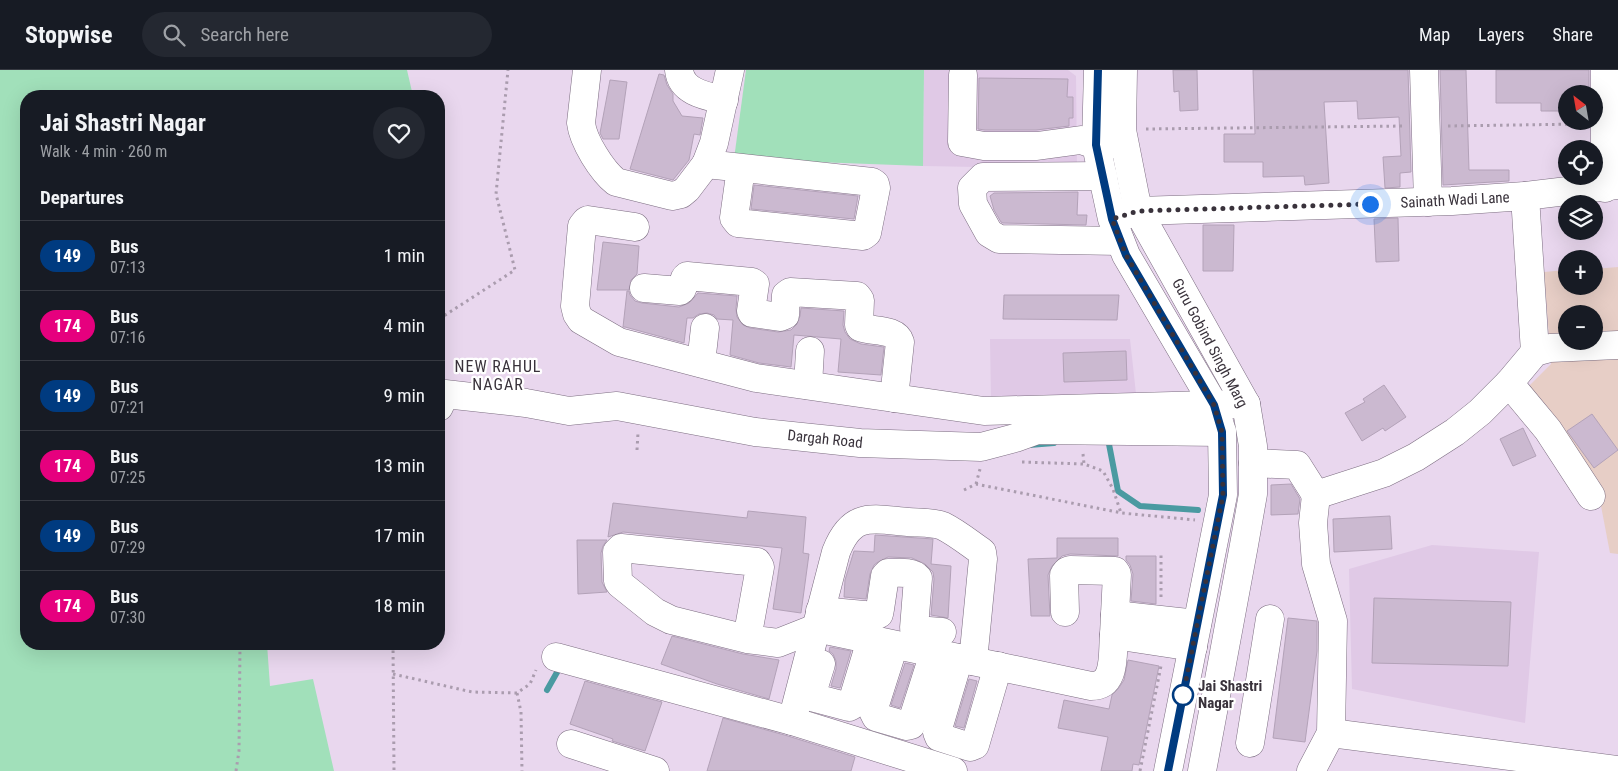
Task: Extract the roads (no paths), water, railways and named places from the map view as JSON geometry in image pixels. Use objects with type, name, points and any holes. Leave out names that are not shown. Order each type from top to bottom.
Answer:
[{"type":"street","points":[[587,70],[581,123],[582,131],[585,139],[609,176],[616,182],[672,196],[681,194],[687,189],[706,164],[714,143],[730,70]]},
{"type":"street","points":[[679,70],[682,81],[694,91],[705,96],[724,100]]},
{"type":"street","name":"Guru Gobind Singh Marg","points":[[1098,70],[1096,145],[1116,230],[1126,255],[1214,405],[1222,432],[1223,495],[1168,771]]},
{"type":"street","name":"Guru Gobind Singh Marg","points":[[1123,70],[1124,137],[1138,211],[1246,404],[1254,446],[1252,494],[1202,771]]},
{"type":"street","points":[[1424,70],[1428,202]]},
{"type":"street","points":[[1605,70],[1611,186]]},
{"type":"street","points":[[963,75],[962,142],[984,146],[1037,146],[1081,140],[1096,145],[1124,137]]},
{"type":"street","points":[[706,164],[872,182],[876,188],[866,233],[863,236],[738,223],[734,218],[741,168]]},
{"type":"street","name":"Sainath Wadi Lane","points":[[1103,176],[983,178],[972,188],[973,204],[989,233],[1000,239],[1116,230],[1138,211],[1428,202],[1525,196],[1611,186]]},
{"type":"street","points":[[1525,196],[1535,352]]},
{"type":"street","points":[[635,228],[588,220],[584,223],[575,306],[577,314],[581,320],[619,342],[756,378],[984,411],[1017,404],[1246,404]]},
{"type":"street","points":[[644,288],[680,291],[687,276],[752,282],[755,284],[752,313],[780,317],[785,315],[786,295],[790,292],[857,296],[860,300],[860,327],[895,334],[899,338],[894,398]]},
{"type":"street","points":[[701,363],[705,328]]},
{"type":"street","points":[[1316,495],[1384,473],[1416,457],[1455,432],[1480,412],[1509,383],[1535,352],[1550,348],[1618,345]]},
{"type":"street","points":[[808,385],[810,351]]},
{"type":"street","points":[[1509,383],[1548,430],[1591,496]]},
{"type":"street","name":"Dargah Road","points":[[445,394],[526,403],[570,412],[617,406],[755,432],[860,443],[981,446],[1015,438],[1037,430],[1222,432]]},
{"type":"street","points":[[1253,463],[1297,465],[1316,495],[1313,523],[1316,564],[1333,621],[1331,733],[1311,771]]},
{"type":"street","points":[[1223,495],[1252,494]]},
{"type":"street","points":[[868,519],[940,525],[954,532],[982,552],[983,559],[961,654],[911,724],[907,726],[876,717],[873,711],[882,642],[851,706],[846,708],[815,698],[812,693],[822,623],[836,552],[842,537],[852,526],[868,519]]},
{"type":"street","points":[[747,638],[760,568],[757,562],[621,548],[617,552],[618,581],[655,612],[671,620],[747,638],[778,643],[822,623],[875,616],[879,614],[885,576],[888,573],[916,575],[918,578],[915,630],[961,654]]},
{"type":"street","points":[[822,623],[882,642],[961,654],[1091,686],[1098,686],[1109,678],[1115,625],[1117,574],[1115,571],[1067,571],[1064,575],[1065,612]]},
{"type":"street","points":[[1250,744],[1270,620]]},
{"type":"street","points":[[792,721],[822,623]]},
{"type":"street","points":[[1115,625],[1195,636]]},
{"type":"street","points":[[556,657],[792,721],[953,771]]},
{"type":"street","points":[[1220,676],[1260,681]]},
{"type":"street","points":[[1331,733],[1618,770]]},
{"type":"street","points":[[571,744],[656,771]]},
{"type":"waterway","points":[[1106,439],[1108,439],[1118,491],[1140,506],[1198,510]]},
{"type":"waterway","points":[[1029,445],[1054,443]]},
{"type":"waterway","points":[[547,690],[560,667],[563,667]]},
{"type":"place","name":"Jai Shastri Nagar","points":[[1183,695]]},
{"type":"district","name":"NEW RAHUL NAGAR","points":[[498,375]]}]
